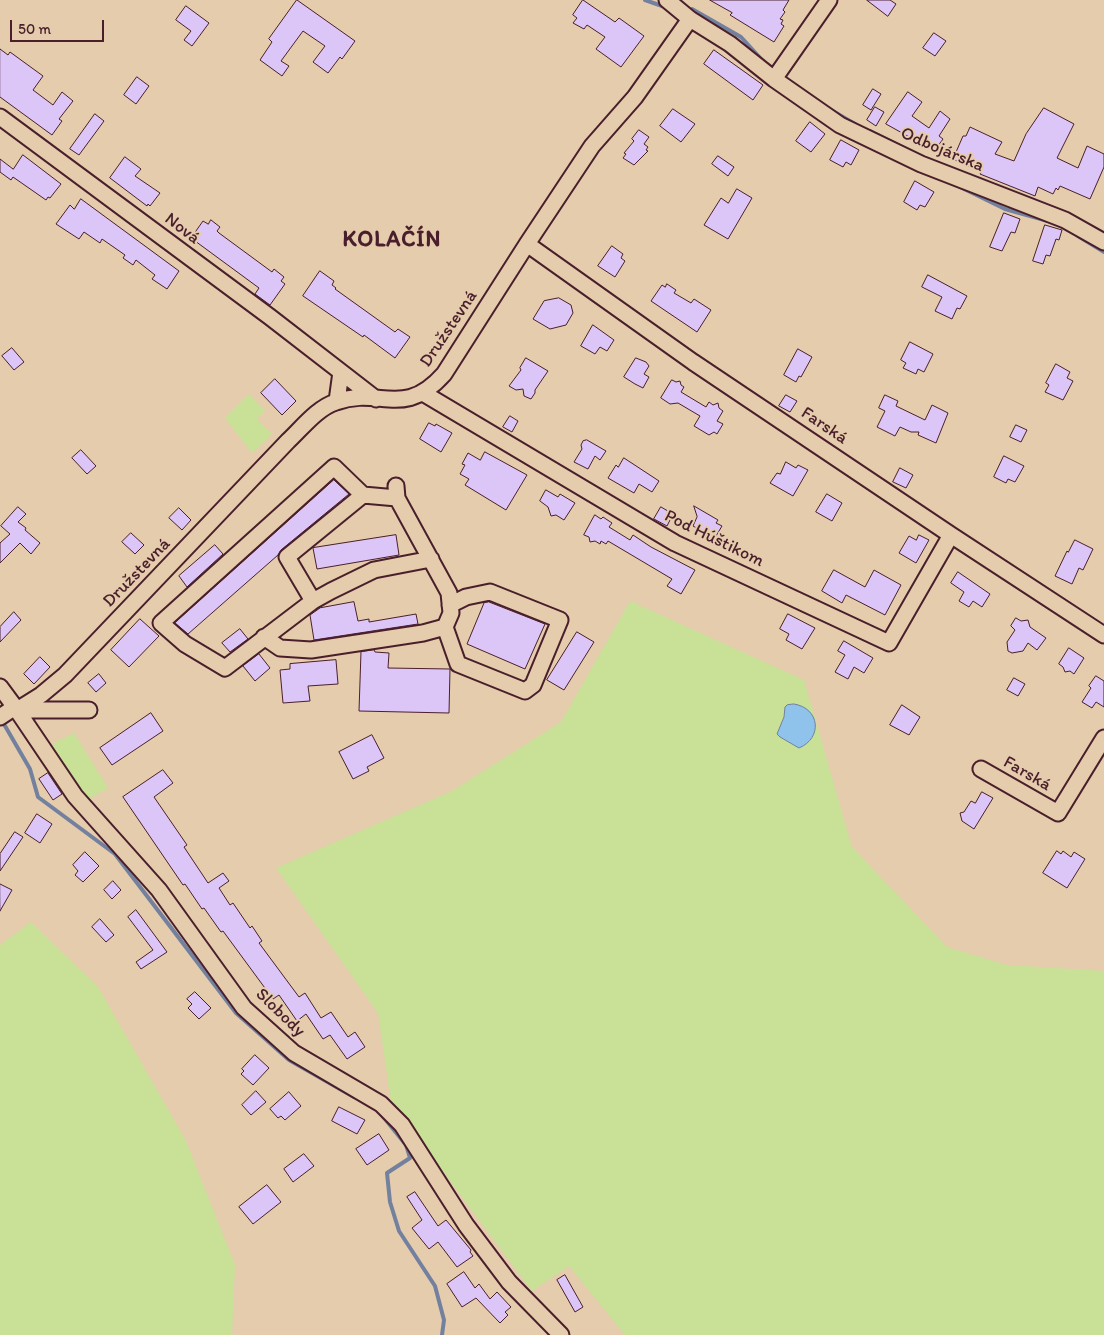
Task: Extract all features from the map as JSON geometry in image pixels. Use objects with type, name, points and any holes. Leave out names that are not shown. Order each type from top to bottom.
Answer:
[{"type":"street","name":"Odbojárska","points":[[667,0],[690,19],[730,44],[774,79],[848,129],[921,164],[1065,220],[1104,242]]},
{"type":"street","points":[[774,79],[829,0]]},
{"type":"street","name":"Družstevná","points":[[9,712],[41,695],[65,675],[288,441],[323,408],[337,401],[353,398],[402,399],[423,393],[434,385],[444,374],[592,146],[635,97],[690,19]]},
{"type":"street","name":"Nová","points":[[0,117],[376,399]]},
{"type":"street","name":"Farská","points":[[527,244],[693,362],[1104,635]]},
{"type":"street","points":[[337,401],[340,372]]},
{"type":"street","name":"Pod Húštikom","points":[[423,393],[675,543],[889,643],[951,535]]},
{"type":"street","points":[[363,495],[334,467],[161,623],[185,644],[225,668],[313,601],[374,570],[431,559]]},
{"type":"street","points":[[313,601],[287,557],[363,495],[397,492],[449,593],[450,605],[451,613],[445,628],[458,664],[525,692],[533,685],[560,620],[490,592],[466,597],[450,605]]},
{"type":"street","points":[[264,637],[280,648],[311,650],[445,628]]},
{"type":"street","name":"Slobody","points":[[0,688],[9,712],[75,796],[159,890],[244,1008],[294,1053],[381,1104],[402,1125],[466,1225],[509,1282],[561,1335]]},
{"type":"street","points":[[9,712],[89,710]]},
{"type":"street","name":"Farská","points":[[981,769],[1058,813],[1104,738]]},
{"type":"green space","points":[[249,394],[265,411],[257,419],[272,434],[252,453],[225,418]]},
{"type":"green space","points":[[630,601],[804,680],[852,847],[947,947],[1007,965],[1104,971],[1104,1335],[625,1335],[569,1266],[532,1291],[391,1102],[378,1013],[276,868],[452,791],[561,722]]},
{"type":"green space","points":[[74,733],[108,788],[87,800],[53,752],[54,743]]},
{"type":"green space","points":[[31,922],[98,987],[186,1141],[235,1265],[232,1335],[0,1335],[0,945]]},
{"type":"water","points":[[794,704],[809,711],[815,724],[815,731],[812,737],[799,748],[777,734],[784,717],[785,707]]},
{"type":"building","points":[[297,0],[355,41],[342,59],[340,57],[328,73],[313,62],[325,46],[303,31],[281,61],[289,66],[282,76],[260,60],[272,42],[269,39]]},
{"type":"building","points":[[583,0],[615,22],[619,18],[644,36],[621,67],[596,49],[605,37],[587,25],[584,29],[573,23],[577,18],[573,15]]},
{"type":"building","points":[[710,0],[789,0],[783,10],[785,12],[780,19],[783,20],[781,24],[784,26],[774,42],[730,15],[732,13]]},
{"type":"building","points":[[867,0],[890,0],[896,4],[888,16]]},
{"type":"building","points":[[186,6],[209,23],[192,46],[184,40],[191,31],[176,20]]},
{"type":"building","points":[[934,33],[946,41],[935,56],[923,48]]},
{"type":"building","points":[[0,49],[8,55],[10,52],[43,76],[33,90],[53,105],[62,92],[73,101],[59,119],[62,121],[52,135],[0,97]]},
{"type":"building","points":[[714,50],[763,85],[753,100],[704,64]]},
{"type":"building","points":[[137,77],[149,86],[136,104],[124,95]]},
{"type":"building","points":[[873,89],[881,94],[871,110],[863,105]]},
{"type":"building","points":[[908,92],[922,102],[912,116],[929,128],[940,111],[950,119],[939,136],[943,139],[935,150],[913,135],[911,138],[886,124]]},
{"type":"building","points":[[875,107],[884,112],[876,126],[867,120]]},
{"type":"building","points":[[1044,108],[1074,124],[1057,158],[1078,168],[1087,146],[1104,154],[1104,167],[1090,199],[1060,186],[1058,190],[1056,188],[1053,194],[1038,187],[1035,196],[980,174],[981,172],[953,159],[963,136],[966,136],[970,127],[1002,142],[995,154],[1014,161],[1026,134]]},
{"type":"building","points":[[673,109],[695,124],[681,142],[660,126]]},
{"type":"building","points":[[95,114],[104,121],[79,155],[70,149]]},
{"type":"building","points":[[810,122],[825,134],[811,152],[796,141]]},
{"type":"building","points":[[639,130],[649,137],[644,144],[648,147],[646,150],[648,151],[634,165],[623,158],[626,154],[624,153],[634,141],[632,139]]},
{"type":"building","points":[[841,140],[859,150],[851,165],[846,162],[843,167],[830,160]]},
{"type":"building","points":[[23,155],[61,184],[50,198],[48,197],[46,200],[13,177],[11,180],[0,172],[0,159],[13,169]]},
{"type":"building","points":[[718,156],[734,167],[728,176],[712,164]]},
{"type":"building","points":[[125,157],[141,169],[135,176],[160,193],[150,206],[148,204],[147,206],[110,178]]},
{"type":"building","points":[[915,181],[934,192],[925,207],[920,205],[917,210],[904,202]]},
{"type":"building","points":[[737,189],[752,198],[728,239],[704,225],[721,198],[728,203]]},
{"type":"building","points":[[81,199],[179,271],[167,289],[152,279],[155,275],[136,260],[133,265],[123,258],[125,255],[102,239],[100,243],[84,232],[79,239],[56,224],[70,205],[74,209]]},
{"type":"building","points":[[1004,213],[1020,219],[1015,233],[1011,232],[1002,251],[990,247]]},
{"type":"building","points":[[211,220],[220,227],[217,231],[219,233],[272,272],[274,269],[284,277],[281,281],[285,284],[270,305],[255,294],[259,288],[191,238],[203,221],[208,224]]},
{"type":"building","points":[[1045,225],[1062,230],[1059,240],[1056,239],[1050,256],[1046,255],[1043,264],[1033,261]]},
{"type":"building","points":[[612,246],[623,254],[621,258],[625,261],[615,277],[598,266]]},
{"type":"building","points":[[320,271],[334,281],[332,285],[335,289],[395,332],[398,329],[410,337],[395,358],[364,335],[363,337],[303,296]]},
{"type":"building","points":[[928,275],[967,296],[960,309],[957,308],[952,319],[935,311],[942,297],[922,287]]},
{"type":"building","points":[[667,284],[676,290],[674,293],[691,303],[694,299],[711,310],[697,332],[651,301],[662,285],[665,287]]},
{"type":"building","points":[[559,298],[571,305],[573,313],[566,325],[550,329],[533,319],[544,301]]},
{"type":"building","points":[[593,325],[614,340],[607,351],[600,347],[595,354],[581,346]]},
{"type":"building","points":[[910,342],[933,354],[924,372],[918,369],[916,374],[903,368],[906,363],[901,360]]},
{"type":"building","points":[[12,348],[24,362],[14,370],[2,356]]},
{"type":"building","points":[[798,349],[812,357],[801,377],[799,376],[796,382],[784,375]]},
{"type":"building","points":[[526,358],[548,371],[531,399],[524,396],[523,389],[516,390],[509,386],[521,370],[520,368]]},
{"type":"building","points":[[636,358],[646,362],[649,366],[644,374],[649,377],[643,388],[624,377]]},
{"type":"building","points":[[1056,364],[1070,372],[1067,378],[1073,381],[1063,400],[1045,392],[1049,385],[1046,383]]},
{"type":"building","points":[[275,379],[296,401],[282,415],[261,393]]},
{"type":"building","points":[[672,380],[680,381],[684,387],[681,392],[706,407],[709,402],[713,405],[718,403],[719,408],[723,411],[717,421],[723,424],[717,434],[714,432],[709,435],[694,426],[700,416],[678,403],[670,404],[661,398]]},
{"type":"building","points":[[786,395],[797,401],[790,412],[779,406]]},
{"type":"building","points":[[885,395],[898,401],[896,406],[925,420],[932,405],[948,413],[936,443],[918,435],[919,432],[911,432],[900,427],[895,436],[877,427],[885,411],[879,408]]},
{"type":"building","points":[[510,416],[518,421],[512,432],[503,427]]},
{"type":"building","points":[[429,423],[435,426],[436,424],[452,433],[441,452],[420,439]]},
{"type":"building","points":[[1016,425],[1027,430],[1021,442],[1010,437]]},
{"type":"building","points":[[587,440],[606,451],[600,460],[595,456],[588,469],[574,462],[582,449],[583,441]]},
{"type":"building","points":[[81,450],[96,466],[87,474],[72,458]]},
{"type":"building","points":[[485,452],[527,475],[506,510],[465,485],[469,479],[460,474],[465,465],[462,464],[468,453],[480,460]]},
{"type":"building","points":[[1004,456],[1024,466],[1015,482],[1008,479],[1006,483],[994,477]]},
{"type":"building","points":[[624,458],[659,481],[652,492],[639,484],[634,493],[608,478],[616,465],[618,467]]},
{"type":"building","points":[[786,462],[796,468],[798,465],[808,470],[793,496],[770,483],[777,473],[780,474]]},
{"type":"building","points":[[900,468],[913,475],[906,488],[893,482]]},
{"type":"building","points":[[334,480],[349,494],[281,550],[278,555],[188,634],[175,623]]},
{"type":"building","points":[[546,490],[558,497],[560,494],[575,503],[564,520],[556,515],[551,516],[548,507],[540,501]]},
{"type":"building","points":[[827,494],[842,503],[832,521],[816,512]]},
{"type":"building","points":[[694,506],[718,520],[716,523],[722,526],[716,536],[711,533],[709,535],[693,526],[697,517]]},
{"type":"building","points":[[18,507],[26,514],[18,522],[40,543],[31,554],[20,543],[0,563],[0,543],[10,534],[1,526]]},
{"type":"building","points":[[661,507],[673,514],[667,526],[654,519]]},
{"type":"building","points":[[179,508],[191,520],[182,530],[169,518]]},
{"type":"building","points":[[595,515],[601,519],[603,517],[612,523],[609,527],[630,540],[633,535],[651,547],[695,570],[681,594],[667,586],[672,579],[608,541],[606,544],[601,541],[600,544],[595,541],[590,542],[589,537],[584,535]]},
{"type":"building","points":[[131,533],[144,545],[135,554],[122,542]]},
{"type":"building","points":[[396,535],[399,555],[317,569],[313,548]]},
{"type":"building","points":[[919,535],[929,540],[916,563],[899,553],[909,536],[916,540]]},
{"type":"building","points":[[1075,540],[1093,549],[1083,570],[1079,568],[1072,584],[1055,576],[1067,551]]},
{"type":"building","points":[[215,545],[223,554],[187,587],[179,576]]},
{"type":"building","points":[[834,570],[865,587],[874,570],[901,585],[885,615],[846,595],[842,603],[822,591]]},
{"type":"building","points":[[958,572],[990,594],[982,607],[973,601],[969,607],[959,601],[964,592],[951,583]]},
{"type":"building","points":[[354,602],[358,621],[369,619],[369,622],[416,614],[418,624],[314,640],[310,615],[320,608]]},
{"type":"building","points":[[489,602],[545,624],[525,669],[467,644],[484,603]]},
{"type":"building","points":[[14,612],[21,620],[0,642],[0,627]]},
{"type":"building","points":[[788,614],[815,628],[802,649],[786,640],[789,634],[780,629]]},
{"type":"building","points":[[1016,618],[1021,621],[1028,620],[1030,627],[1046,638],[1037,650],[1028,643],[1023,651],[1012,653],[1008,651],[1007,642],[1015,630],[1011,626]]},
{"type":"building","points":[[140,619],[159,636],[129,667],[111,650]]},
{"type":"building","points":[[240,629],[248,639],[230,652],[222,643]]},
{"type":"building","points":[[577,632],[594,642],[564,690],[547,680]]},
{"type":"building","points":[[844,641],[873,658],[864,673],[854,667],[848,679],[835,672],[845,655],[838,651]]},
{"type":"building","points":[[1069,648],[1084,658],[1074,674],[1070,671],[1065,672],[1059,664]]},
{"type":"building","points":[[374,650],[375,652],[389,653],[388,668],[450,669],[449,713],[359,711],[361,652]]},
{"type":"building","points":[[259,654],[270,668],[255,681],[243,666]]},
{"type":"building","points":[[40,657],[50,667],[34,684],[24,674]]},
{"type":"building","points":[[336,660],[338,684],[308,686],[310,701],[283,703],[280,670],[290,669],[290,664]]},
{"type":"building","points":[[99,674],[106,683],[96,692],[88,683]]},
{"type":"building","points":[[1096,676],[1104,681],[1104,707],[1096,702],[1092,708],[1082,702]]},
{"type":"building","points":[[1014,678],[1025,684],[1018,696],[1007,690]]},
{"type":"building","points":[[902,705],[920,717],[909,735],[890,725]]},
{"type":"building","points":[[151,713],[163,731],[112,765],[100,748]]},
{"type":"building","points":[[372,735],[384,758],[367,767],[369,771],[353,779],[339,752]]},
{"type":"building","points":[[163,770],[173,783],[154,797],[187,845],[184,847],[208,883],[223,873],[229,881],[219,888],[230,905],[233,903],[250,928],[252,926],[262,941],[259,943],[299,997],[305,993],[321,1018],[331,1012],[348,1037],[355,1032],[365,1047],[347,1059],[330,1035],[323,1039],[306,1014],[297,1021],[279,995],[273,999],[223,931],[221,932],[204,908],[202,909],[185,884],[183,885],[123,797]]},
{"type":"building","points":[[48,773],[62,794],[53,800],[39,779]]},
{"type":"building","points":[[982,792],[993,798],[974,829],[962,821],[960,813],[964,812],[971,801],[975,803]]},
{"type":"building","points":[[37,814],[52,824],[40,843],[25,833]]},
{"type":"building","points":[[15,832],[23,837],[0,871],[0,854]]},
{"type":"building","points":[[1057,851],[1061,854],[1063,851],[1071,857],[1074,852],[1085,859],[1067,888],[1043,873]]},
{"type":"building","points":[[85,852],[99,866],[83,882],[75,875],[78,871],[73,865]]},
{"type":"building","points":[[113,881],[121,890],[112,899],[104,890]]},
{"type":"building","points":[[0,884],[12,890],[0,911]]},
{"type":"building","points":[[136,910],[167,952],[141,969],[136,962],[153,950],[128,917]]},
{"type":"building","points":[[100,919],[114,935],[106,942],[92,927]]},
{"type":"building","points":[[195,992],[211,1008],[199,1019],[188,1008],[192,1004],[187,999]]},
{"type":"building","points":[[255,1055],[269,1068],[253,1085],[241,1074],[244,1071],[242,1069]]},
{"type":"building","points":[[256,1091],[266,1102],[251,1115],[242,1105]]},
{"type":"building","points":[[289,1092],[301,1106],[285,1120],[281,1116],[278,1118],[270,1109]]},
{"type":"building","points":[[339,1107],[365,1120],[357,1134],[332,1121]]},
{"type":"building","points":[[379,1134],[389,1150],[367,1165],[356,1149]]},
{"type":"building","points":[[304,1154],[314,1166],[293,1182],[284,1169]]},
{"type":"building","points":[[267,1185],[281,1202],[253,1224],[239,1207]]},
{"type":"building","points":[[415,1192],[438,1226],[446,1220],[471,1250],[470,1252],[473,1256],[457,1267],[438,1242],[429,1249],[412,1228],[422,1220],[407,1197]]},
{"type":"building","points":[[464,1272],[475,1288],[479,1284],[490,1299],[497,1292],[511,1307],[505,1312],[508,1315],[500,1323],[476,1298],[462,1307],[447,1284]]},
{"type":"building","points":[[565,1275],[583,1307],[575,1312],[557,1280]]},
{"type":"waterway","points":[[645,0],[665,7]]},
{"type":"waterway","points":[[692,9],[741,37],[762,60]]},
{"type":"waterway","points":[[831,110],[855,124]]},
{"type":"waterway","points":[[870,131],[902,147]]},
{"type":"waterway","points":[[954,184],[1005,209],[1048,221]]},
{"type":"waterway","points":[[1078,236],[1104,252]]},
{"type":"waterway","points":[[1,719],[30,769],[38,797],[115,854],[236,1013],[289,1060],[354,1097]]},
{"type":"waterway","points":[[381,1114],[406,1145],[410,1158],[387,1173],[390,1202],[399,1231],[435,1286],[444,1320],[442,1335]]},
{"type":"district","name":"KOLAČÍN","points":[[392,240]]}]
